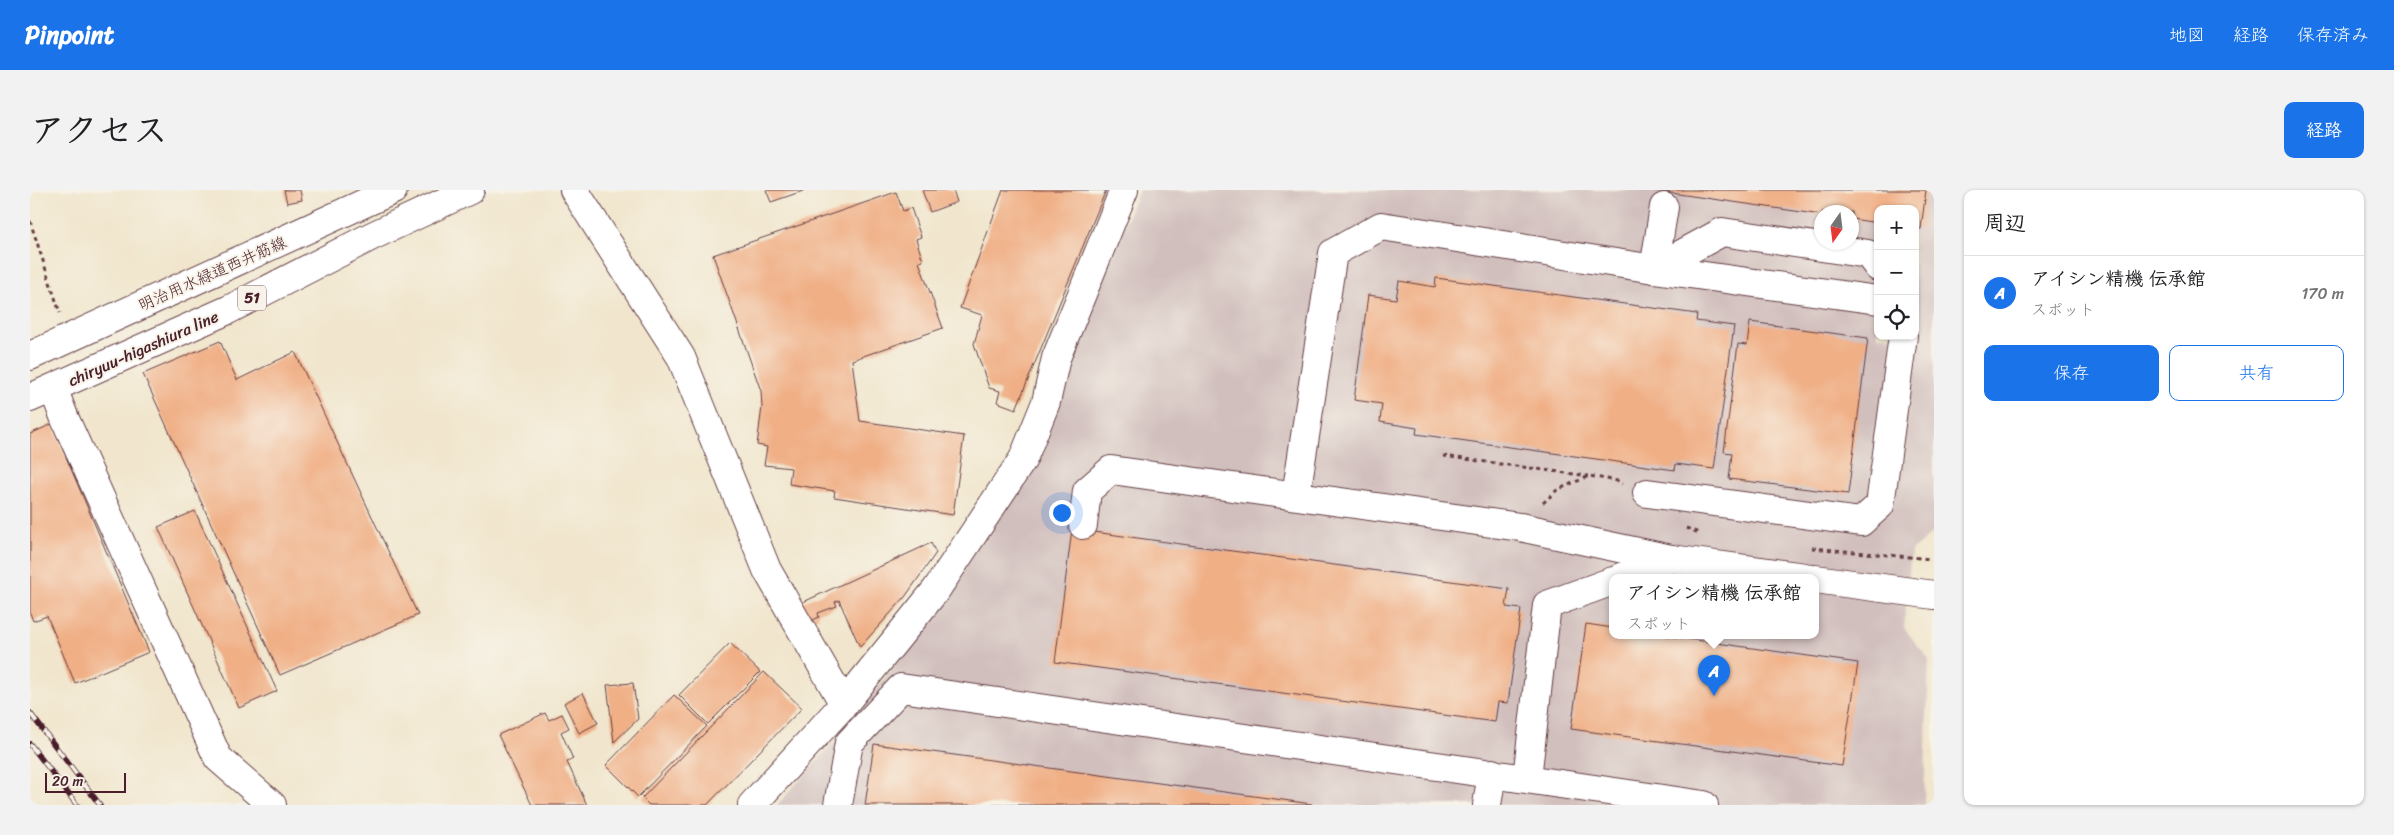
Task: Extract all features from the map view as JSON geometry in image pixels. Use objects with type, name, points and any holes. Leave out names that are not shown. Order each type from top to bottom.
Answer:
[{"type":"street","name":"明治用水緑道西井筋線","points":[[30,356],[359,198],[394,190]]},
{"type":"street","name":"chiryuu-higashiura line","points":[[42,393],[228,310],[372,236],[470,190]]},
{"type":"street","points":[[574,190],[681,357],[767,570],[844,704]]},
{"type":"street","points":[[752,805],[844,704],[936,590],[1022,458],[1046,402],[1056,358],[1124,190]]},
{"type":"street","points":[[359,198],[372,236]]},
{"type":"street","points":[[1654,269],[1664,207]]},
{"type":"street","points":[[1296,494],[1333,253],[1381,226],[1654,269],[1874,299]]},
{"type":"street","points":[[1654,269],[1722,232],[1868,254],[1874,262]]},
{"type":"street","points":[[1636,490],[1861,522],[1880,505],[1902,340]]},
{"type":"street","points":[[42,393],[65,419],[218,758],[272,805]]},
{"type":"street","points":[[1083,525],[1087,491],[1111,470],[1296,494],[1520,527],[1671,560],[1781,574]]},
{"type":"street","points":[[1631,574],[1671,560]]},
{"type":"street","points":[[1819,580],[1934,594]]},
{"type":"street","points":[[1527,778],[1546,605],[1609,582]]},
{"type":"street","points":[[838,805],[848,743],[901,688],[1704,805]]},
{"type":"street","points":[[1487,805],[1492,773]]},
{"type":"path","points":[[30,221],[68,339]]},
{"type":"path","points":[[1443,456],[1618,481],[1636,490]]},
{"type":"path","points":[[1539,506],[1557,490],[1589,476]]},
{"type":"path","points":[[1680,525],[1704,535]]},
{"type":"path","points":[[1805,548],[1930,559]]},
{"type":"shaded area","points":[[1139,190],[1934,190],[1934,532],[1911,551],[1904,628],[1929,660],[1924,805],[777,805],[845,730],[931,616],[1067,361]]},
{"type":"building","points":[[284,190],[300,190],[302,200],[287,203]]},
{"type":"building","points":[[766,190],[803,190],[803,191],[771,202]]},
{"type":"building","points":[[922,190],[953,190],[957,202],[930,212]]},
{"type":"building","points":[[1003,190],[1106,190],[1016,409],[997,402],[1000,391],[989,388],[974,344],[982,315],[960,308]]},
{"type":"building","points":[[1651,190],[1926,190],[1921,229],[1919,229],[1919,205],[1874,205],[1874,222],[1859,220],[1859,205],[1814,205],[1814,214]]},
{"type":"building","points":[[896,192],[903,211],[911,208],[921,237],[916,239],[923,261],[919,262],[943,328],[852,360],[860,421],[964,436],[953,515],[834,497],[835,491],[789,484],[791,468],[764,465],[767,447],[757,445],[762,407],[761,391],[713,255]]},
{"type":"building","points":[[1436,278],[1697,314],[1696,321],[1734,326],[1714,469],[1676,464],[1675,470],[1416,434],[1417,428],[1380,422],[1382,404],[1354,400],[1368,295],[1396,299],[1399,281],[1435,287]]},
{"type":"building","points":[[1750,322],[1868,338],[1848,494],[1729,479],[1732,453],[1724,452],[1738,344],[1747,345]]},
{"type":"building","points":[[220,341],[237,380],[295,352],[418,615],[280,675],[143,374]]},
{"type":"building","points":[[52,424],[149,652],[75,683],[47,616],[33,621],[30,613],[30,434]]},
{"type":"building","points":[[195,511],[277,691],[239,708],[158,527]]},
{"type":"building","points":[[1072,529],[1509,589],[1506,607],[1521,609],[1508,703],[1498,702],[1495,722],[1055,662]]},
{"type":"building","points":[[931,543],[936,553],[905,597],[860,647],[839,600],[835,602],[837,606],[818,613],[819,617],[809,622],[799,604]]},
{"type":"building","points":[[1586,624],[1609,627],[1609,639],[1688,639],[1858,663],[1842,766],[1571,729]]},
{"type":"building","points":[[730,643],[760,672],[708,724],[679,695]]},
{"type":"building","points":[[764,672],[802,708],[707,805],[649,805],[642,798]]},
{"type":"building","points":[[633,683],[638,719],[614,742],[607,685]]},
{"type":"building","points":[[583,693],[598,723],[579,733],[564,703]]},
{"type":"building","points":[[674,695],[707,726],[638,797],[606,765]]},
{"type":"building","points":[[545,713],[549,720],[562,714],[569,728],[561,732],[573,759],[567,762],[587,805],[532,805],[498,735]]},
{"type":"building","points":[[874,744],[1312,804],[1312,805],[865,805]]},
{"type":"railway","points":[[30,713],[100,805]]},
{"type":"railway","points":[[30,744],[77,805]]},
{"type":"place","name":"アイシン精機 伝承館","points":[[1714,696]]}]
